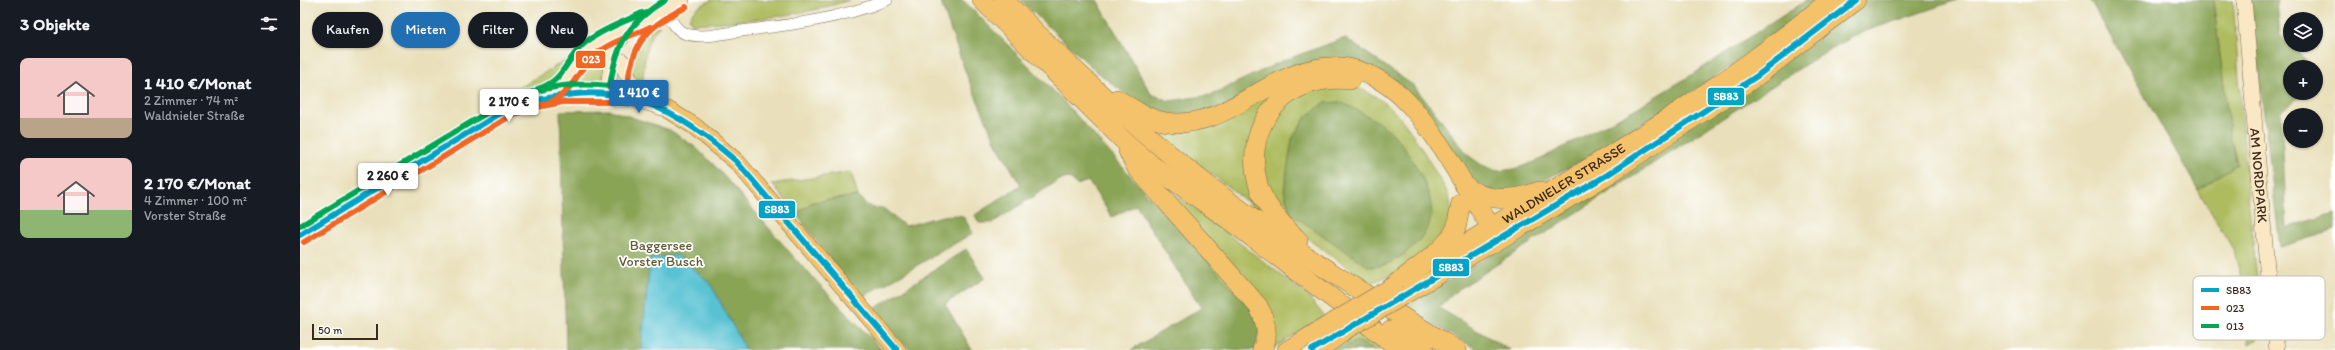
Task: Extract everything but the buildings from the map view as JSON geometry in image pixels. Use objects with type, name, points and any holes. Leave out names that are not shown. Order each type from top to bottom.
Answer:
[{"type":"highway","points":[[982,0],[1123,140],[1153,166],[1401,350]]},
{"type":"highway","points":[[1004,0],[1056,53],[1138,129],[1197,176],[1256,221],[1367,300],[1457,350]]},
{"type":"highway","name":"WALDNIELER STRASSE","points":[[1488,235],[1751,62],[1830,0]]},
{"type":"highway","name":"WALDNIELER STRASSE","points":[[1488,235],[1607,175],[1757,76],[1856,0]]},
{"type":"highway","points":[[1056,53],[1088,74],[1132,109],[1149,118],[1167,122],[1196,121],[1219,114],[1284,78],[1301,71],[1319,66],[1354,70],[1386,84],[1414,110],[1461,183],[1488,235]]},
{"type":"highway","points":[[1367,300],[1298,240],[1276,217],[1258,185],[1254,166],[1254,148],[1257,138],[1268,114],[1282,98],[1303,86],[1328,79],[1350,80],[1375,88],[1397,105],[1414,126],[1461,203],[1488,235]]},
{"type":"highway","points":[[1123,140],[1136,167],[1258,306],[1266,327],[1266,341],[1262,350]]},
{"type":"highway","points":[[1461,183],[1470,190],[1484,197],[1511,198],[1533,193],[1579,174]]},
{"type":"highway","points":[[1400,290],[1447,240],[1456,228],[1461,203]]},
{"type":"highway","points":[[1322,290],[1424,350]]},
{"type":"highway","points":[[1318,350],[1337,330]]},
{"type":"main road","points":[[550,95],[566,84],[588,51],[682,0]]},
{"type":"main road","name":"AM NORDPARK","points":[[2244,0],[2268,276]]},
{"type":"main road","points":[[613,94],[622,61],[632,39],[664,9]]},
{"type":"main road","points":[[613,94],[614,52],[624,35],[633,27]]},
{"type":"main road","points":[[622,61],[625,72],[632,85],[655,97],[668,110]]},
{"type":"main road","points":[[300,235],[509,108],[550,95],[578,92],[613,94],[634,98],[668,110],[700,130],[737,162],[897,350]]},
{"type":"main road","name":"WALDNIELER STRASSE","points":[[1312,350],[1337,330],[1367,300],[1400,290],[1488,235]]},
{"type":"main road","name":"WALDNIELER STRASSE","points":[[1286,350],[1337,330]]},
{"type":"main road","name":"AM NORDPARK","points":[[2276,340],[2277,350]]},
{"type":"street","points":[[664,9],[678,29],[685,33],[708,35],[814,22],[869,7],[887,0]]},
{"type":"green space","points":[[711,0],[849,0],[830,6],[791,14],[751,20],[692,24],[689,18],[695,9]]},
{"type":"green space","points":[[940,0],[963,0],[1055,92],[1250,308],[1260,328],[1255,350],[1131,350],[1201,308],[1136,205],[1112,217],[1088,181],[1077,185],[1069,178],[1059,180],[992,223],[979,223],[975,215],[1021,185],[997,145],[967,76]]},
{"type":"green space","points":[[1020,0],[1097,0],[1151,94],[1169,101],[1211,95],[1282,61],[1345,38],[1414,86],[1469,156],[1482,165],[1497,171],[1515,169],[1537,161],[1633,110],[1690,76],[1807,0],[1820,0],[1741,60],[1592,156],[1524,190],[1500,194],[1474,184],[1367,67],[1200,113],[1166,115],[1134,101],[1096,71]]},
{"type":"green space","points":[[1864,0],[1957,0],[1863,32],[1828,50],[1456,291],[1439,308],[1510,350],[1478,350],[1420,317],[1407,305],[1587,197]]},
{"type":"green space","points":[[2090,0],[2213,0],[2230,135],[2237,164],[2198,190]]},
{"type":"green space","points":[[2213,0],[2233,0],[2248,197],[2257,276],[2241,276],[2234,251],[2198,190],[2237,163],[2230,135]]},
{"type":"green space","points":[[2250,0],[2277,0],[2280,35],[2283,38],[2283,52],[2298,52],[2306,60],[2283,60],[2283,100],[2295,100],[2286,108],[2283,108],[2281,112],[2287,228],[2335,213],[2335,230],[2280,247]]},
{"type":"green space","points":[[654,26],[660,26],[654,31],[650,38],[646,54],[642,87],[635,79],[632,72],[630,64],[631,50],[636,39]]},
{"type":"green space","points":[[599,40],[557,84],[515,96],[485,112],[481,111],[588,48]]},
{"type":"green space","points":[[608,43],[602,84],[572,84],[588,63],[606,48]]},
{"type":"green space","points":[[1333,71],[1362,77],[1378,85],[1393,97],[1400,105],[1373,86],[1350,77],[1341,76],[1324,76],[1307,79],[1278,97],[1256,124],[1250,140],[1248,157],[1250,178],[1256,196],[1277,225],[1140,118],[1174,126],[1201,124],[1228,113],[1280,84],[1294,78],[1314,73]]},
{"type":"green space","points":[[1348,85],[1364,90],[1377,98],[1399,117],[1417,141],[1442,182],[1449,197],[1451,207],[1448,231],[1402,270],[1371,283],[1312,242],[1278,209],[1265,185],[1261,140],[1274,116],[1304,91]]},
{"type":"green space","points":[[1340,102],[1360,112],[1392,133],[1413,161],[1429,196],[1431,217],[1428,227],[1416,244],[1390,263],[1369,267],[1290,213],[1284,190],[1292,139],[1305,118],[1324,103]]},
{"type":"green space","name":"Baggersee Vorster Busch","points":[[610,110],[670,130],[695,147],[717,168],[799,263],[882,350],[746,350],[710,283],[650,259],[641,350],[566,350],[560,111]]},
{"type":"green space","points":[[1141,167],[1307,295],[1324,316],[1271,350]]},
{"type":"green space","points":[[851,172],[858,196],[813,202],[796,214],[772,184]]},
{"type":"green space","points":[[858,196],[869,206],[883,208],[905,226],[942,216],[956,215],[963,216],[973,233],[866,295],[858,296],[796,214],[813,202]]},
{"type":"green space","points":[[966,249],[985,278],[945,304],[972,350],[910,350],[897,338],[874,309]]},
{"type":"green space","points":[[1361,333],[1387,350],[1327,350],[1346,337]]},
{"type":"green space","points":[[2249,340],[2256,340],[2249,344]]},
{"type":"green space","points":[[1357,341],[1375,350],[1335,350]]},
{"type":"water","points":[[677,255],[710,283],[746,350],[641,350],[650,259]]},
{"type":"transit line","name":"013","points":[[300,226],[506,101],[531,92],[570,85],[583,84],[610,86],[616,58],[626,36],[642,17],[665,0]]},
{"type":"transit line","name":"SB83","points":[[1312,350],[1607,175],[1757,76],[1856,0]]},
{"type":"transit line","name":"023","points":[[304,242],[512,115],[538,107],[563,102],[621,102],[625,97],[631,65],[640,42],[657,24],[686,7]]},
{"type":"transit line","name":"013","points":[[538,89],[554,81],[578,49],[585,43],[605,30],[642,13]]},
{"type":"transit line","name":"023","points":[[542,105],[553,101],[568,90],[588,62],[601,50],[650,27]]},
{"type":"transit line","name":"SB83","points":[[300,235],[509,108],[544,99],[575,94],[604,94],[631,98],[656,107],[682,121],[736,161],[897,350]]}]
